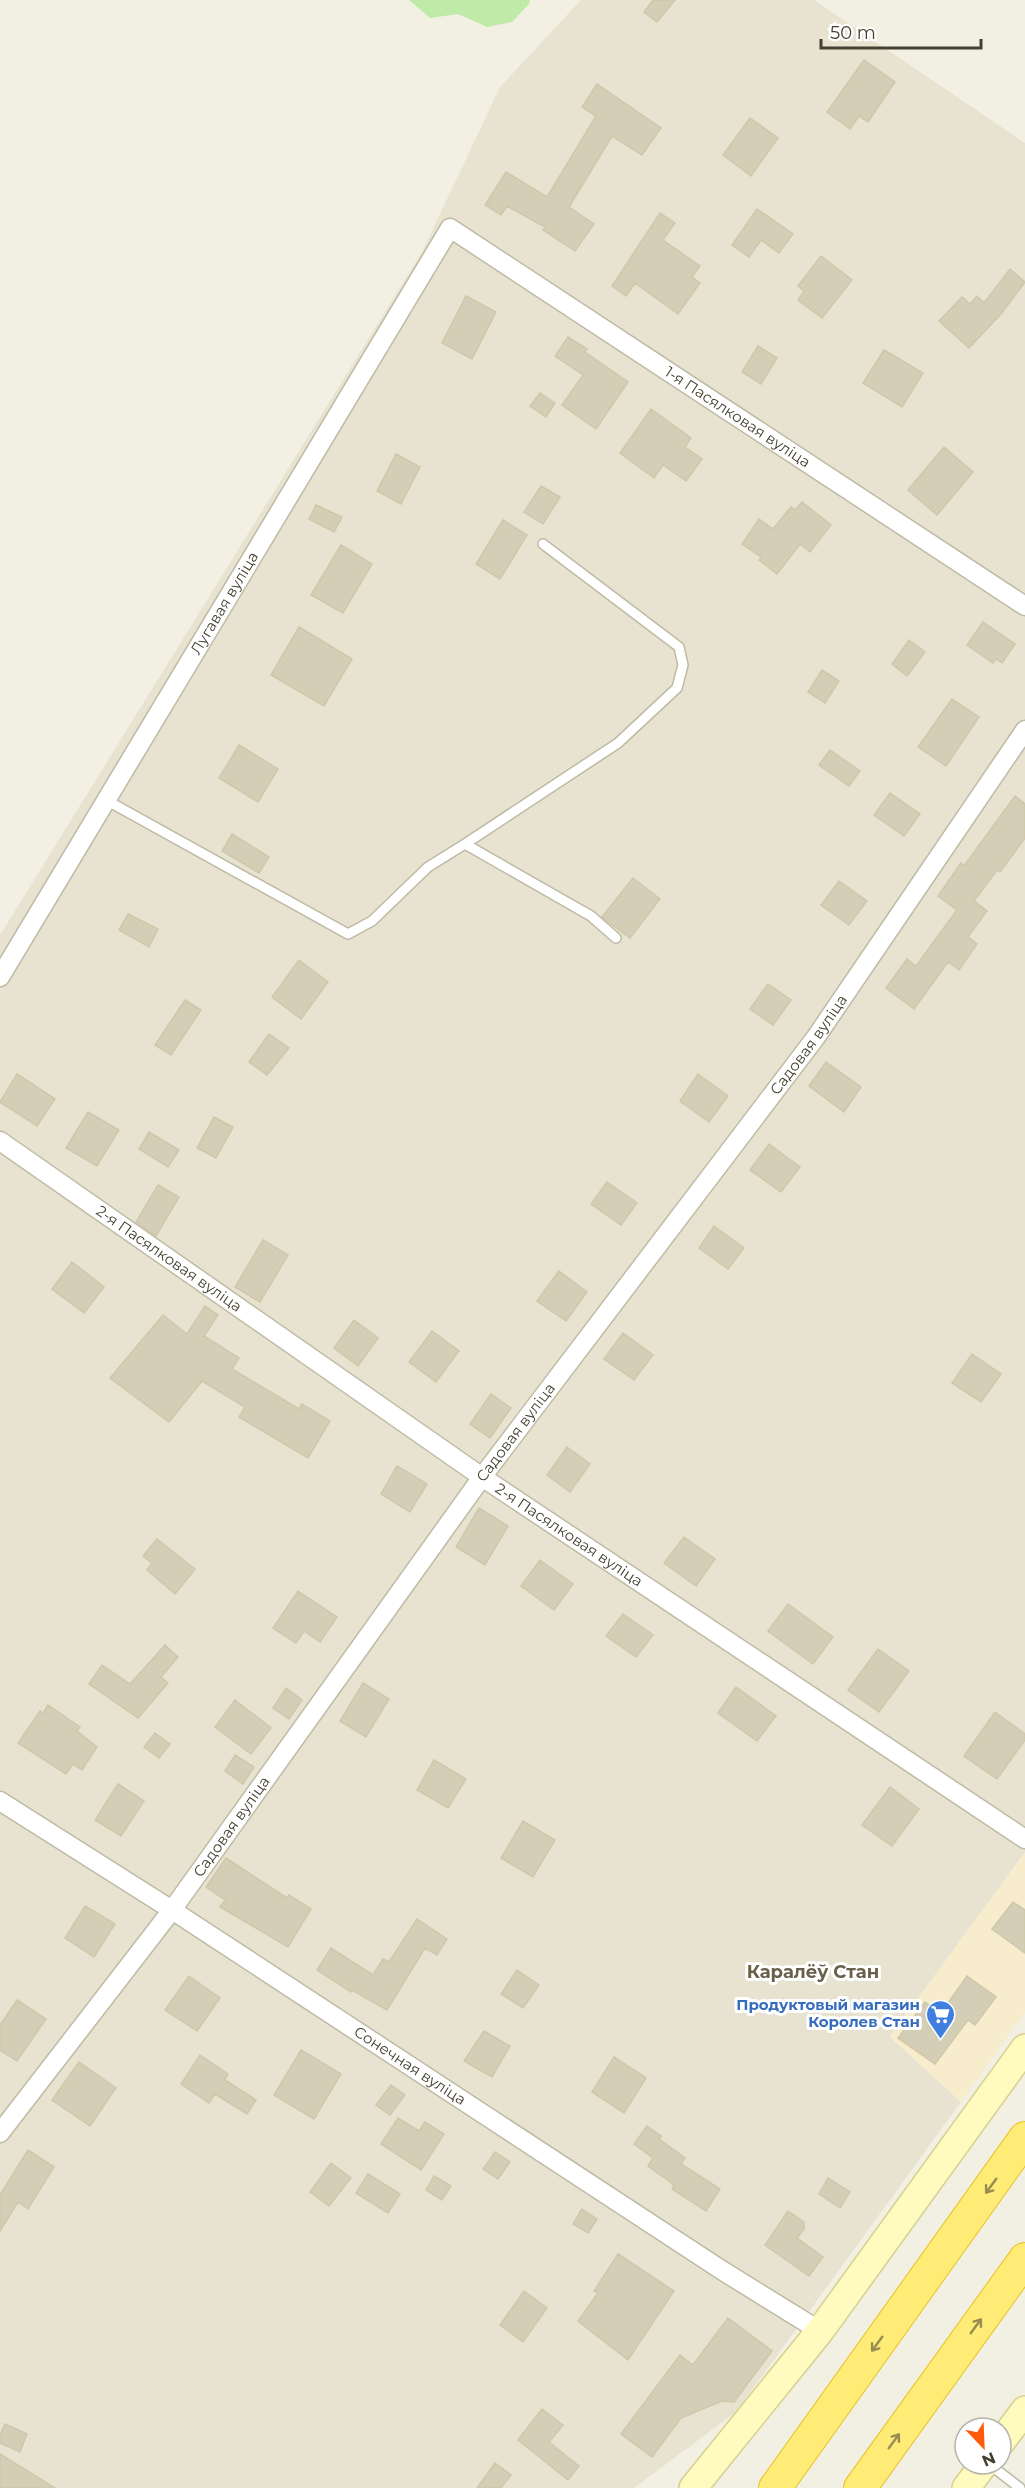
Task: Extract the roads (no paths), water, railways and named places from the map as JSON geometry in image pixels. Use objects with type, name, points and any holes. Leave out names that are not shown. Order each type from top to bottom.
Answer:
[{"type":"highway","points":[[775,2488],[1025,2138]]},
{"type":"highway","points":[[860,2488],[1025,2259]]},
{"type":"main road","points":[[693,2488],[820,2331],[1025,2048]]},
{"type":"main road","points":[[1013,2426],[1025,2410]]},
{"type":"street","name":"1-я Пасялковая вуліца","points":[[450,228],[1025,606]]},
{"type":"street","name":"Лугавая вуліца","points":[[0,977],[450,228]]},
{"type":"street","name":"Садовая вуліца","points":[[0,2133],[172,1910],[482,1477],[816,1037],[1025,730]]},
{"type":"street","name":"2-я Пасялковая вуліца","points":[[0,1141],[482,1477],[1025,1839]]},
{"type":"street","name":"Сонечная вуліца","points":[[0,1801],[172,1910],[723,2271],[820,2331]]},
{"type":"lane","points":[[106,800],[348,934],[372,921],[428,867],[618,743],[677,688],[683,665],[679,647],[543,544]]},
{"type":"lane","points":[[465,844],[591,916],[616,938]]},
{"type":"lane","points":[[1004,2476],[1020,2488]]},
{"type":"place","name":"Продуктовый магазин Королев Стан","points":[[941,2040]]},
{"type":"district","name":"Каралёў Стан","points":[[813,1972]]}]
